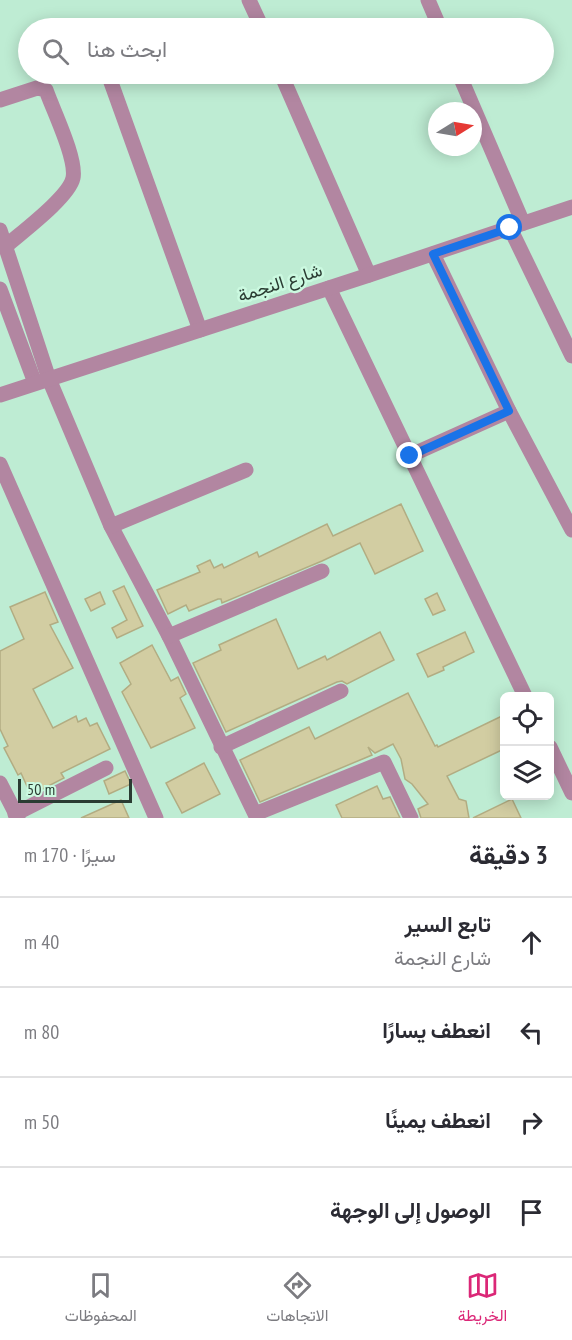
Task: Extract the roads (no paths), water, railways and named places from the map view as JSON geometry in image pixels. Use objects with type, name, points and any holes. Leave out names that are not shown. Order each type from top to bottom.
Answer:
[{"type":"street","points":[[249,0],[257,18]]},
{"type":"street","points":[[428,0],[436,18]]},
{"type":"street","points":[[112,84],[200,330]]},
{"type":"street","points":[[285,84],[369,275]]},
{"type":"street","points":[[463,84],[517,225],[572,356]]},
{"type":"street","points":[[0,100],[37,88],[46,90],[73,160],[73,178],[63,195],[6,246]]},
{"type":"street","name":"شارع النجمة","points":[[0,395],[572,207]]},
{"type":"street","points":[[0,230],[42,381]]},
{"type":"street","points":[[433,254],[509,411],[572,530]]},
{"type":"street","points":[[329,288],[523,692]]},
{"type":"street","points":[[2,297],[111,526],[169,636],[255,814],[384,762],[411,818]]},
{"type":"street","points":[[410,456],[509,411]]},
{"type":"street","points":[[0,464],[156,818]]},
{"type":"street","points":[[111,526],[246,470]]},
{"type":"street","points":[[169,636],[322,571]]},
{"type":"street","points":[[221,747],[341,691]]},
{"type":"street","points":[[554,757],[572,793]]},
{"type":"street","points":[[0,783],[16,816],[106,768]]}]
